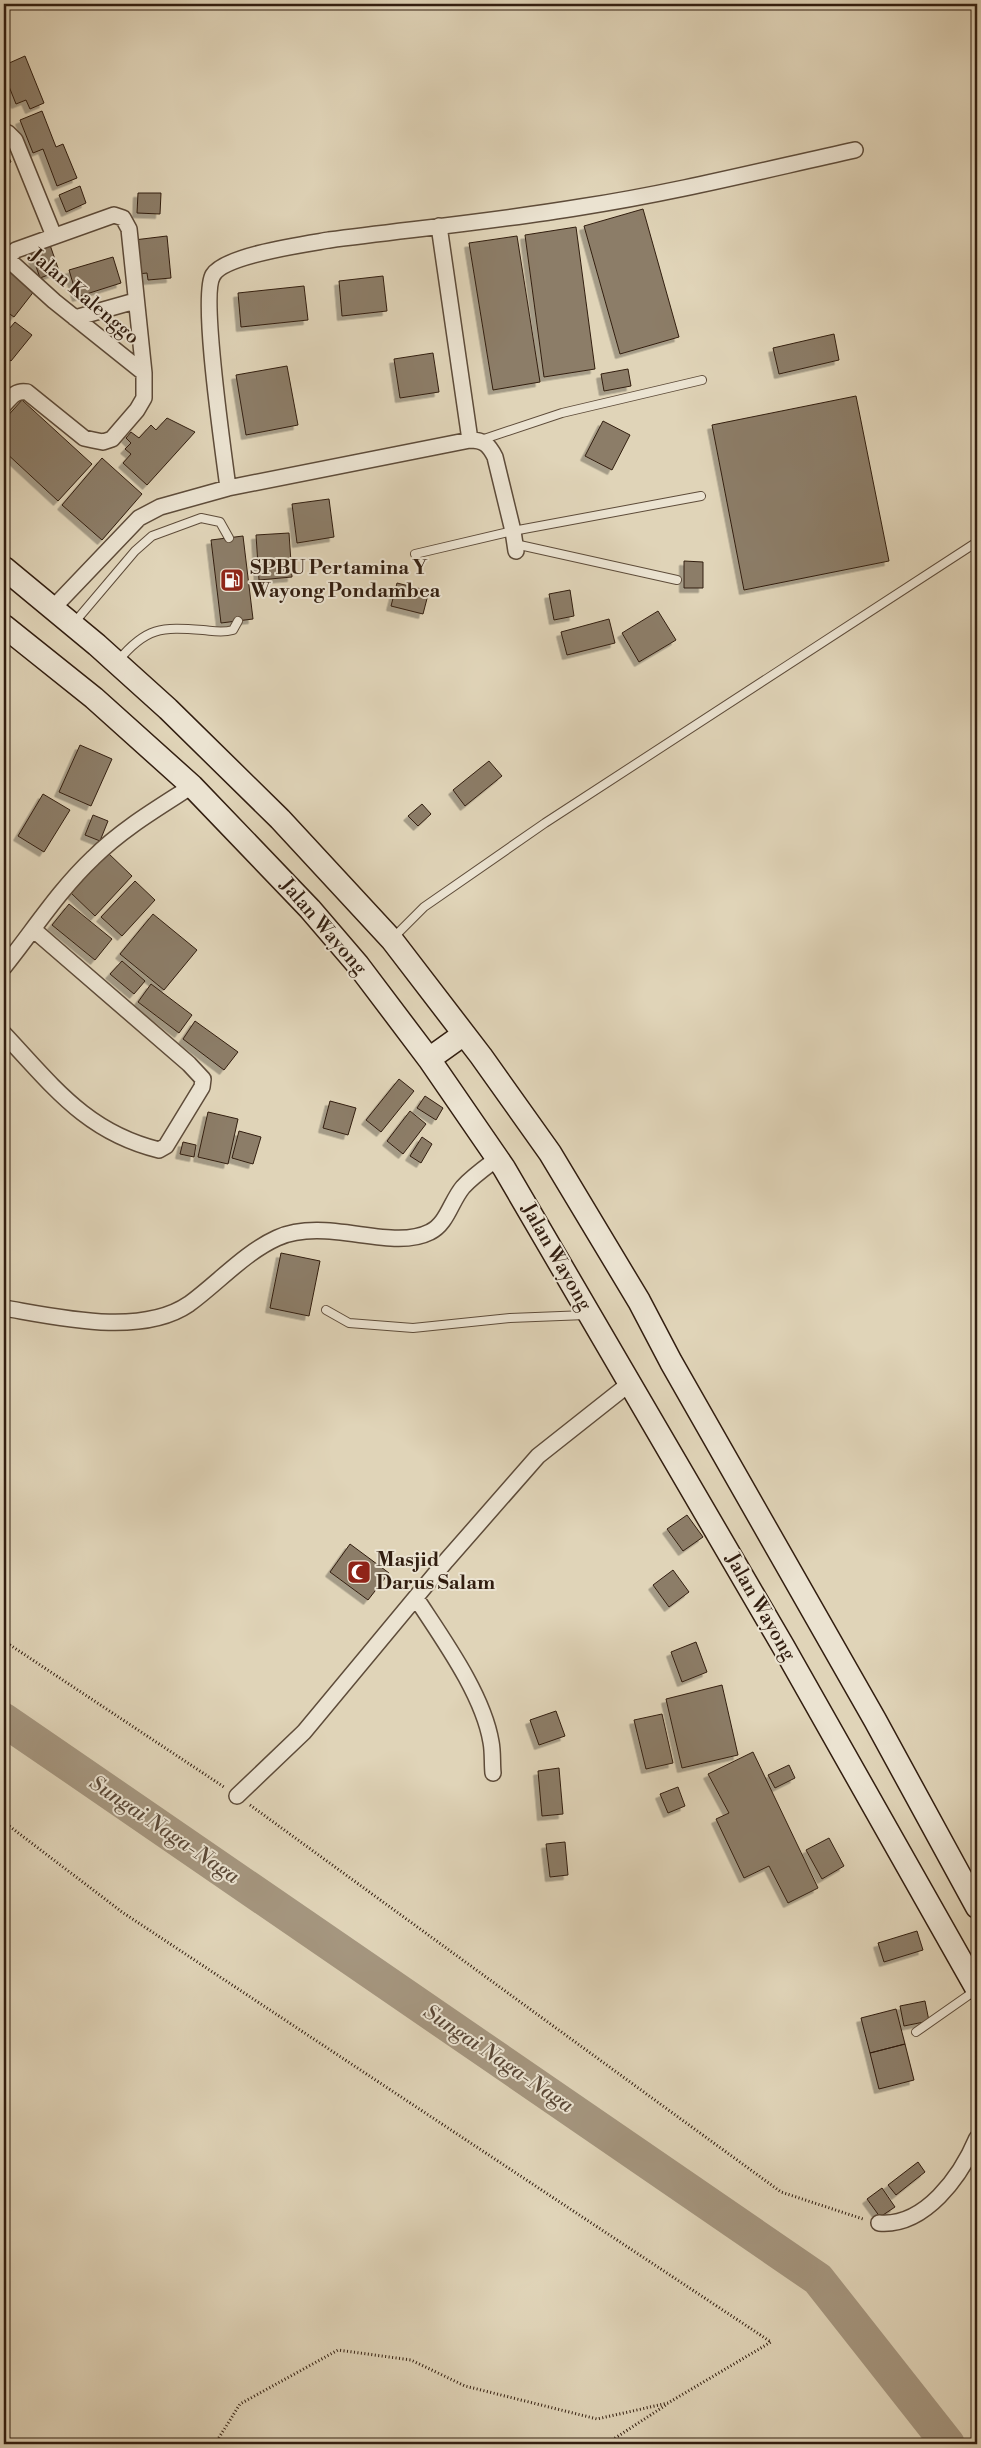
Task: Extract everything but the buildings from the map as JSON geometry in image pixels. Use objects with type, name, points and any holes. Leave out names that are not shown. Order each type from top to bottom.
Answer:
[{"type":"main road","name":"Jalan Wayong","points":[[4,568],[73,625],[168,709],[280,819],[392,940],[464,1034],[550,1153],[639,1301],[671,1362],[866,1703],[977,1907]]},
{"type":"main road","name":"Jalan Wayong","points":[[4,626],[94,698],[192,786],[310,909],[358,965],[429,1059],[498,1158],[590,1314],[783,1646],[977,1989]]},
{"type":"main road","points":[[429,1059],[464,1034]]},
{"type":"street","points":[[4,132],[8,132],[15,140],[54,236]]},
{"type":"street","points":[[228,488],[209,322],[210,287],[213,275],[223,266],[286,246],[581,207],[656,194],[855,150]]},
{"type":"street","name":"Jalan Kalenggo","points":[[4,405],[13,395],[20,391],[27,392],[84,438],[103,442],[112,439],[137,410],[144,398],[144,373],[129,229],[123,218],[114,215],[16,250],[10,255],[11,262],[75,318],[144,373]]},
{"type":"street","points":[[439,226],[476,440]]},
{"type":"street","points":[[75,318],[135,301]]},
{"type":"street","points":[[53,608],[139,518],[160,507],[228,488],[476,440],[490,448],[495,457],[514,542]]},
{"type":"street","points":[[4,967],[70,883],[98,853],[118,836],[192,786]]},
{"type":"street","points":[[4,1034],[84,1117],[145,1147],[159,1150],[166,1146],[202,1087],[203,1079],[189,1064],[34,930]]},
{"type":"street","points":[[4,1308],[59,1317],[103,1321],[150,1320],[166,1316],[186,1305],[256,1251],[277,1238],[310,1231],[337,1230],[405,1238],[431,1232],[443,1220],[464,1186],[498,1158]]},
{"type":"street","points":[[237,1796],[304,1732],[538,1456],[629,1384]]},
{"type":"street","points":[[416,1598],[453,1657],[480,1709],[491,1741],[493,1773]]},
{"type":"street","points":[[878,2223],[893,2224],[910,2219],[931,2202],[956,2175],[970,2155],[977,2138]]},
{"type":"lane","points":[[476,440],[562,412],[702,380]]},
{"type":"lane","points":[[415,554],[514,542],[701,496]]},
{"type":"lane","points":[[73,625],[135,551],[152,536],[201,518],[220,522],[229,538]]},
{"type":"lane","points":[[514,542],[677,580]]},
{"type":"lane","points":[[392,940],[424,907],[545,823],[977,542]]},
{"type":"lane","points":[[117,663],[131,645],[144,634],[161,629],[223,633],[233,630],[238,621]]},
{"type":"lane","points":[[326,1310],[350,1323],[413,1328],[510,1318],[568,1317],[590,1314]]},
{"type":"lane","points":[[916,2032],[977,1989]]},
{"type":"path","points":[[4,1641],[237,1796],[781,2192],[878,2223]]},
{"type":"path","points":[[4,1822],[122,1912],[771,2342],[668,2403],[606,2444]]},
{"type":"path","points":[[215,2444],[240,2404],[338,2350],[411,2360],[465,2386],[597,2419],[668,2403]]},
{"type":"waterway","name":"Sungai Naga-Naga","points":[[4,1720],[818,2279],[948,2444]]},
{"type":"place","name":"SPBU Pertamina Y Wayong Pondambea","points":[[232,580]]},
{"type":"place","name":"Masjid Darus Salam","points":[[359,1572]]}]
